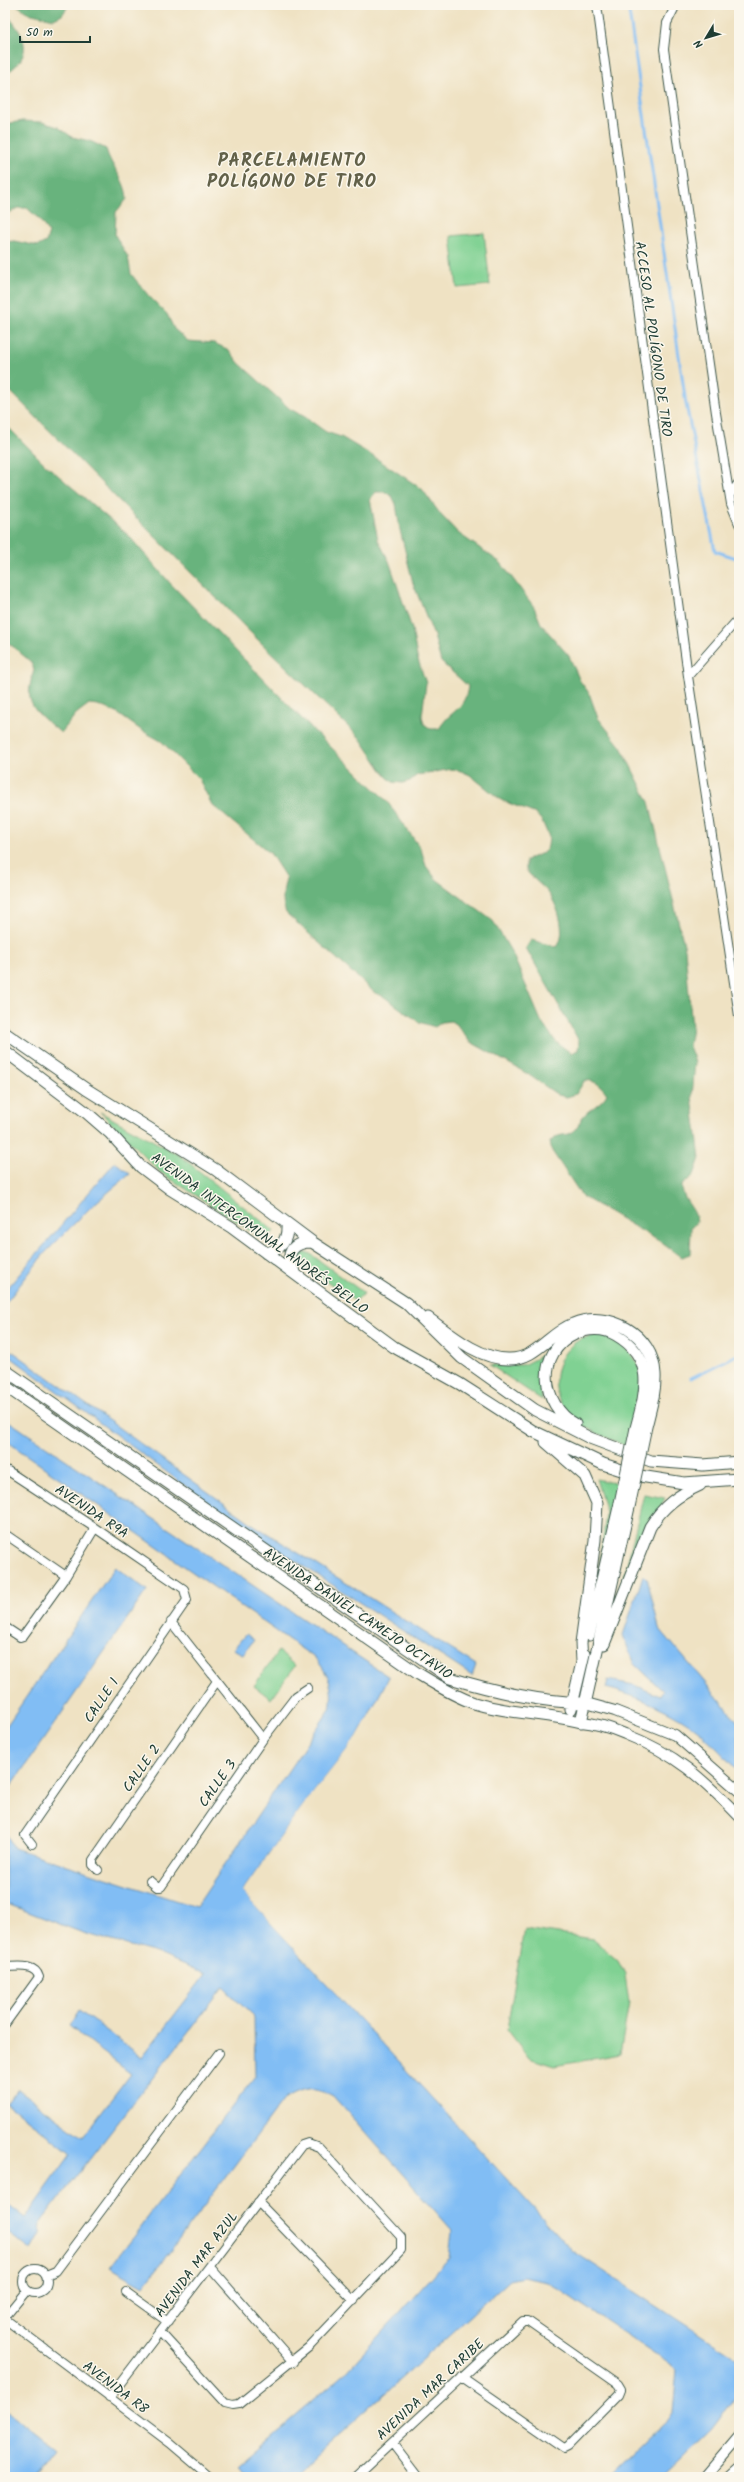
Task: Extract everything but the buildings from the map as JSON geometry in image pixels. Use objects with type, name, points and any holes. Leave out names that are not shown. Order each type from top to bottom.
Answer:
[{"type":"main road","name":"AVENIDA INTERCOMUNAL ANDRÉS BELLO","points":[[5,1033],[90,1092],[216,1170],[312,1242],[406,1303],[442,1341],[481,1374],[553,1421],[623,1451],[651,1461],[703,1465],[739,1462]]},
{"type":"main road","name":"AVENIDA INTERCOMUNAL ANDRÉS BELLO","points":[[5,1051],[110,1133],[141,1167],[170,1189],[231,1227],[294,1272],[388,1343],[460,1384],[533,1431],[603,1464],[658,1480],[705,1483],[739,1478]]},
{"type":"main road","points":[[266,1252],[276,1251],[283,1243],[288,1234],[287,1224]]},
{"type":"main road","points":[[294,1272],[290,1264],[289,1257],[291,1251],[304,1242],[312,1242]]},
{"type":"main road","points":[[406,1303],[486,1355],[508,1360],[521,1358],[536,1351],[560,1332],[578,1322],[600,1319],[626,1326],[647,1349],[655,1373],[655,1388],[640,1430]]},
{"type":"main road","points":[[581,1722],[594,1667],[640,1430],[645,1378],[644,1365],[635,1348],[625,1340],[605,1330],[595,1329],[575,1334],[555,1352],[550,1362],[547,1375],[549,1396],[563,1417],[623,1451]]},
{"type":"main road","name":"AVENIDA DANIEL CAMEJO OCTAVIO","points":[[5,1370],[450,1678],[494,1691],[586,1703]]},
{"type":"main road","name":"AVENIDA DANIEL CAMEJO OCTAVIO","points":[[5,1386],[269,1572],[441,1687],[475,1703],[581,1722]]},
{"type":"main road","points":[[533,1431],[585,1476],[597,1503],[595,1540],[582,1643],[582,1661]]},
{"type":"main road","points":[[703,1465],[739,1457]]},
{"type":"main road","points":[[594,1667],[614,1622],[650,1527],[659,1513],[673,1500],[705,1483]]},
{"type":"main road","points":[[568,1719],[582,1661],[625,1505]]},
{"type":"street","name":"ACCESO AL POLÍGONO DE TIRO","points":[[597,5],[688,676],[739,1016]]},
{"type":"street","points":[[676,5],[667,23],[664,49],[730,495],[739,524]]},
{"type":"street","points":[[730,495],[739,482]]},
{"type":"street","points":[[688,676],[739,618]]},
{"type":"street","name":"AVENIDA R9A","points":[[5,1469],[95,1528],[164,1576]]},
{"type":"street","points":[[5,1627],[20,1637],[23,1636],[66,1576],[95,1528]]},
{"type":"street","points":[[5,1534],[66,1576]]},
{"type":"street","name":"CALLE 1","points":[[32,1844],[25,1835],[187,1600],[184,1589],[164,1576]]},
{"type":"street","points":[[171,1622],[263,1739]]},
{"type":"street","name":"CALLE 2","points":[[98,1870],[93,1865],[93,1860],[217,1681]]},
{"type":"street","name":"CALLE 3","points":[[150,1881],[157,1888],[161,1887],[263,1739],[296,1696],[308,1688]]},
{"type":"street","name":"AVENIDA DANIEL CAMEJO OCTAVIO","points":[[586,1703],[615,1712],[674,1735],[739,1790]]},
{"type":"street","name":"AVENIDA DANIEL CAMEJO OCTAVIO","points":[[581,1722],[602,1725],[644,1741],[675,1757],[708,1784],[739,1816]]},
{"type":"street","points":[[5,1967],[32,1967],[37,1971],[39,1977],[5,2024]]},
{"type":"street","points":[[46,2275],[56,2271],[218,2053]]},
{"type":"street","name":"AVENIDA MAR AZUL","points":[[109,2398],[302,2144],[308,2143],[319,2147],[401,2237],[401,2250],[354,2301]]},
{"type":"street","points":[[160,2332],[229,2405],[239,2404],[293,2362],[354,2301],[258,2202]]},
{"type":"street","points":[[210,2267],[293,2362]]},
{"type":"street","points":[[36,2269],[46,2275],[47,2281],[42,2290],[38,2293],[27,2290],[23,2279],[26,2274],[36,2269]]},
{"type":"street","points":[[5,2318],[27,2290]]},
{"type":"street","points":[[126,2292],[168,2322]]},
{"type":"street","name":"AVENIDA R8","points":[[5,2318],[170,2443],[210,2477]]},
{"type":"street","name":"AVENIDA MAR CARIBE","points":[[355,2477],[462,2376],[523,2321],[528,2321],[618,2384],[621,2389],[619,2394],[568,2446],[559,2446],[462,2376]]},
{"type":"street","points":[[705,2477],[739,2437]]},
{"type":"street","points":[[392,2443],[418,2477]]},
{"type":"street","points":[[730,2477],[739,2469]]},
{"type":"green space","points":[[17,5],[69,5],[62,15],[54,19],[28,13]]},
{"type":"green space","points":[[5,13],[18,29],[22,37],[24,53],[21,60],[5,74]]},
{"type":"green space","points":[[23,121],[42,122],[58,127],[72,137],[90,141],[106,149],[111,162],[124,185],[127,199],[116,212],[115,235],[128,257],[131,274],[148,295],[167,314],[174,329],[188,341],[214,343],[229,350],[239,363],[290,409],[305,417],[326,432],[341,437],[368,453],[422,489],[441,515],[458,533],[501,563],[534,607],[541,624],[569,656],[580,681],[589,693],[598,718],[621,747],[649,802],[685,949],[692,1028],[689,1046],[695,1062],[692,1097],[700,1158],[694,1175],[682,1185],[684,1195],[696,1216],[697,1221],[691,1228],[690,1254],[681,1257],[659,1241],[582,1196],[552,1151],[550,1142],[557,1137],[571,1133],[577,1128],[585,1115],[607,1094],[603,1088],[595,1082],[585,1080],[576,1094],[567,1097],[558,1095],[526,1073],[469,1041],[458,1026],[451,1021],[442,1022],[435,1027],[419,1022],[383,996],[375,993],[286,913],[283,904],[283,896],[286,878],[270,853],[212,805],[199,779],[161,741],[141,730],[117,713],[98,705],[89,704],[76,714],[61,733],[44,719],[33,707],[30,700],[31,682],[34,670],[31,662],[5,640],[5,424],[46,465],[128,535],[170,583],[309,726],[386,800],[421,849],[426,866],[436,879],[493,921],[512,953],[541,1021],[556,1042],[571,1053],[578,1050],[579,1041],[526,948],[531,940],[557,947],[561,934],[560,918],[554,902],[546,890],[526,870],[526,860],[543,853],[548,846],[549,837],[542,821],[536,814],[501,800],[470,775],[461,771],[452,769],[417,775],[410,781],[402,783],[393,782],[386,776],[360,738],[255,637],[5,386],[5,242],[14,241],[38,246],[46,242],[49,233],[39,219],[27,208],[18,208],[5,215],[5,124]],"holes":[[[376,492],[385,492],[392,496],[396,504],[400,530],[413,583],[434,636],[441,662],[468,686],[464,701],[439,729],[431,729],[424,724],[422,716],[426,683],[417,657],[412,629],[389,561],[378,540],[370,499]]]},
{"type":"green space","points":[[484,233],[490,285],[457,288],[451,236]]},
{"type":"green space","points":[[100,1112],[179,1155],[274,1231],[266,1241],[160,1172]]},
{"type":"green space","points":[[298,1253],[309,1253],[364,1293],[355,1301],[296,1262]]},
{"type":"green space","points":[[599,1334],[617,1341],[625,1347],[631,1353],[640,1370],[642,1380],[641,1397],[628,1447],[597,1433],[575,1420],[562,1405],[558,1396],[556,1375],[563,1355],[579,1340]]},
{"type":"green space","points":[[548,1352],[541,1377],[542,1400],[490,1365],[523,1365]]},
{"type":"green space","points":[[596,1479],[620,1484],[599,1572],[606,1512]]},
{"type":"green space","points":[[644,1494],[665,1498],[621,1589]]},
{"type":"green space","points":[[278,1651],[295,1666],[271,1699],[254,1686]]},
{"type":"green space","points":[[524,1929],[593,1939],[618,1961],[625,1975],[629,2003],[620,2054],[554,2066],[529,2058],[507,2029]]},
{"type":"water","points":[[115,1162],[130,1174],[93,1205],[44,1254],[5,1304],[5,1291]]},
{"type":"water","points":[[5,1346],[254,1525],[476,1665],[472,1676],[218,1510],[5,1353]]},
{"type":"water","points":[[10,1422],[389,1677],[357,1737],[302,1807],[243,1890],[243,1893],[573,2251],[739,2360],[739,2393],[711,2430],[662,2477],[609,2477],[673,2414],[677,2369],[548,2282],[523,2277],[509,2280],[293,2477],[253,2477],[238,2465],[345,2373],[449,2258],[452,2230],[333,2096],[320,2090],[309,2089],[285,2098],[144,2286],[110,2267],[255,2077],[254,2017],[223,1987],[41,2222],[40,2234],[31,2250],[5,2231],[5,2203],[25,2218],[71,2154],[7,2104],[18,2089],[83,2137],[131,2074],[69,2026],[79,2010],[142,2057],[206,1974],[156,1953],[83,1933],[5,1903],[5,1831],[14,1848],[196,1907],[330,1709],[331,1701],[331,1688],[327,1676],[316,1659],[5,1440],[5,1429]]},
{"type":"water","points":[[115,1567],[147,1590],[5,1795],[5,1728]]},
{"type":"water","points":[[643,1576],[647,1578],[659,1628],[739,1723],[739,1772],[700,1732],[680,1718],[643,1700],[606,1688],[608,1680],[634,1685],[660,1696],[663,1691],[633,1662],[623,1635]]},
{"type":"water","points":[[246,1634],[254,1640],[243,1654],[233,1649]]},
{"type":"water","points":[[9,2413],[55,2449],[33,2477],[5,2477],[5,2419]]},
{"type":"pier","points":[[376,1704],[377,1705],[359,1738],[304,1808],[244,1892],[462,2127],[461,2128],[242,1892],[302,1807],[357,1737]]},
{"type":"waterway","points":[[628,5],[686,404],[715,551],[739,559]]},
{"type":"waterway","points":[[691,1378],[739,1354]]},
{"type":"district","name":"PARCELAMIENTO POLÍGONO DE TIRO","points":[[292,170]]}]
